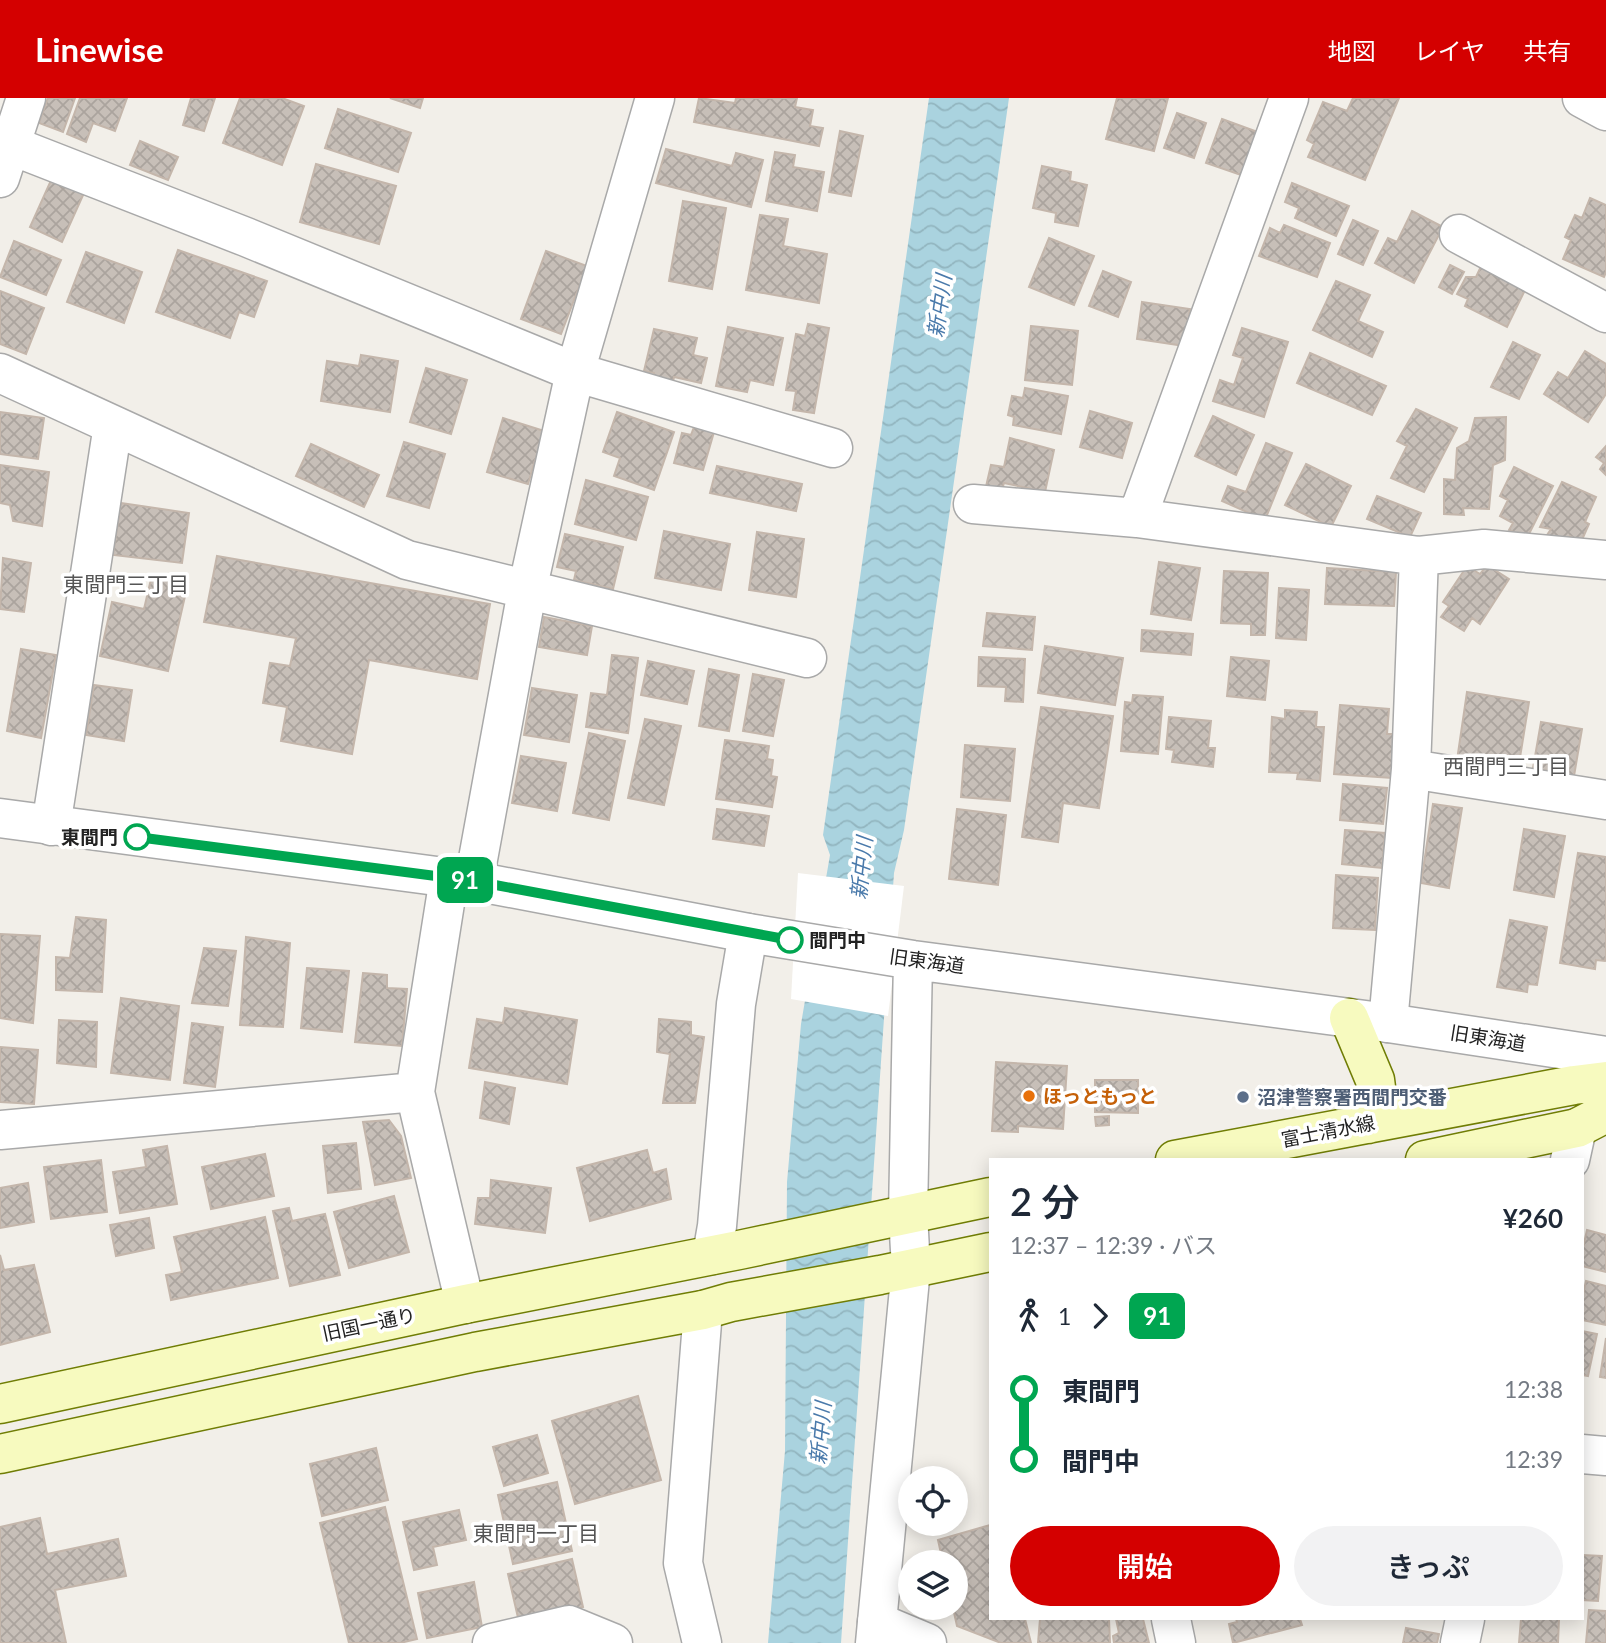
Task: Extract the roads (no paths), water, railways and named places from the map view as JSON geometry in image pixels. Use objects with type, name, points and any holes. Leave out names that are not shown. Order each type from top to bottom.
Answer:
[{"type":"main road","points":[[1349,1018],[1375,1080],[1378,1102],[1368,1124]]},
{"type":"main road","name":"富士清水線","points":[[1186,1158],[1606,1081]]},
{"type":"main road","points":[[1437,1158],[1584,1134]]},
{"type":"main road","points":[[726,1253],[989,1197]]},
{"type":"main road","points":[[0,1454],[475,1352],[989,1252]]},
{"type":"main road","name":"旧国一通り","points":[[0,1404],[466,1304],[726,1253]]},
{"type":"street","points":[[26,98],[3,154],[259,243],[575,372],[833,448]]},
{"type":"street","points":[[466,1304],[415,1092],[575,372],[655,98]]},
{"type":"street","points":[[1137,518],[1289,98]]},
{"type":"street","points":[[1582,98],[1606,111]]},
{"type":"street","points":[[1459,234],[1606,313]]},
{"type":"street","points":[[0,373],[407,560],[807,658]]},
{"type":"street","points":[[51,826],[113,425]]},
{"type":"street","points":[[973,504],[1137,518],[1419,556],[1484,549],[1606,561]]},
{"type":"street","points":[[1388,1023],[1411,769],[1419,556]]},
{"type":"street","points":[[1411,769],[1606,800]]},
{"type":"street","name":"旧東海道","points":[[0,818],[462,880],[748,933],[913,960],[1388,1023],[1606,1056]]},
{"type":"street","points":[[726,1253],[717,1226],[736,1004],[748,933]]},
{"type":"street","points":[[913,960],[908,1215],[896,1272],[876,1633],[927,1643]]},
{"type":"street","points":[[0,1130],[415,1092]]},
{"type":"street","points":[[702,1643],[683,1563],[717,1306]]},
{"type":"street","points":[[1584,1454],[1606,1457]]},
{"type":"street","points":[[1171,1620],[1176,1643]]},
{"type":"street","points":[[1460,1643],[1465,1620]]},
{"type":"street","points":[[492,1643],[569,1625],[613,1643]]},
{"type":"water","name":"新中川","points":[[929,98],[1009,98],[904,830],[894,873],[841,1643],[768,1643],[785,1451],[787,1182],[801,1024],[830,855],[823,835]]},
{"type":"place","name":"東間門","points":[[137,837]]},
{"type":"place","name":"間門中","points":[[790,940]]},
{"type":"place","name":"ほっともっと","points":[[1029,1096]]},
{"type":"place","name":"沼津警察署西間門交番","points":[[1243,1097]]},
{"type":"district","name":"東間門三丁目","points":[[126,585]]},
{"type":"district","name":"西間門三丁目","points":[[1506,767]]},
{"type":"district","name":"東間門一丁目","points":[[536,1534]]}]
